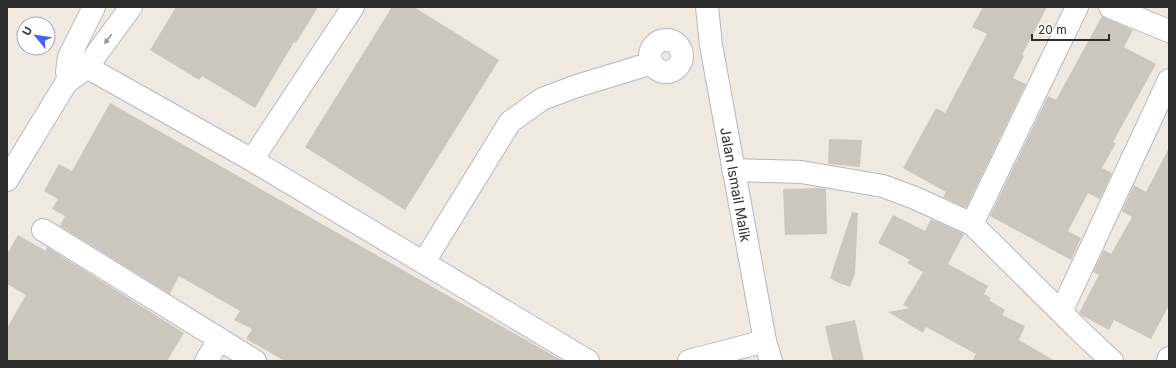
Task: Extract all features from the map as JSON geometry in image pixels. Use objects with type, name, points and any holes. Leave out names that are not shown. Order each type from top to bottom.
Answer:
[{"type":"street","points":[[7,180],[78,62],[94,7]]},
{"type":"street","points":[[78,62],[131,7]]},
{"type":"street","points":[[252,160],[353,7]]},
{"type":"street","name":"Jalan Ismail Malik","points":[[707,7],[710,45],[765,341],[771,361]]},
{"type":"street","points":[[972,224],[1077,7]]},
{"type":"street","points":[[1110,7],[1169,31]]},
{"type":"street","points":[[424,262],[510,122],[542,99],[577,86],[652,63],[662,72],[669,72],[680,64],[682,57],[681,51],[710,45]]},
{"type":"street","points":[[78,62],[252,160],[588,361]]},
{"type":"street","points":[[1061,312],[1169,80]]},
{"type":"street","points":[[733,170],[801,172],[883,186],[915,198],[972,224],[1112,361]]},
{"type":"street","points":[[43,230],[256,361]]},
{"type":"street","points":[[206,361],[220,339]]},
{"type":"street","points":[[689,361],[765,341]]},
{"type":"building","points":[[176,7],[318,7],[296,43],[294,42],[255,108],[202,76],[199,80],[150,50]]},
{"type":"building","points":[[392,7],[414,7],[499,60],[405,210],[305,147]]},
{"type":"building","points":[[983,7],[1047,7],[1022,55],[1024,56],[1013,78],[1026,84],[966,208],[943,197],[946,192],[903,168],[936,108],[945,113],[987,34],[972,27]]},
{"type":"building","points":[[1102,16],[1133,30],[1124,47],[1156,64],[1113,142],[1116,143],[1102,168],[1112,173],[1100,199],[1088,193],[1068,231],[1081,238],[1071,260],[990,216],[1048,96],[1056,100]]},
{"type":"building","points":[[110,103],[563,361],[285,361],[246,339],[252,329],[234,320],[240,311],[179,276],[170,294],[60,226],[65,216],[52,209],[58,199],[44,191],[59,164],[72,171]]},
{"type":"building","points":[[829,139],[862,140],[860,167],[828,164]]},
{"type":"building","points":[[1169,148],[1169,305],[1151,339],[1114,320],[1109,330],[1079,313],[1099,275],[1093,272],[1104,250],[1111,254],[1132,217],[1122,211],[1134,185],[1146,192]]},
{"type":"building","points":[[783,189],[826,189],[827,234],[785,235]]},
{"type":"building","points":[[852,212],[858,213],[855,273],[850,287],[830,278]]},
{"type":"building","points":[[893,215],[925,231],[931,219],[964,234],[948,264],[988,286],[984,294],[991,298],[989,300],[1005,310],[1002,315],[1025,326],[1019,340],[1055,361],[972,361],[976,354],[926,327],[923,333],[888,312],[910,308],[903,305],[923,272],[907,263],[910,260],[878,243]]},
{"type":"building","points":[[18,235],[46,251],[47,247],[184,333],[167,361],[7,361],[7,328],[26,295],[7,284],[7,254]]},
{"type":"building","points":[[855,320],[864,361],[833,361],[825,326]]}]
